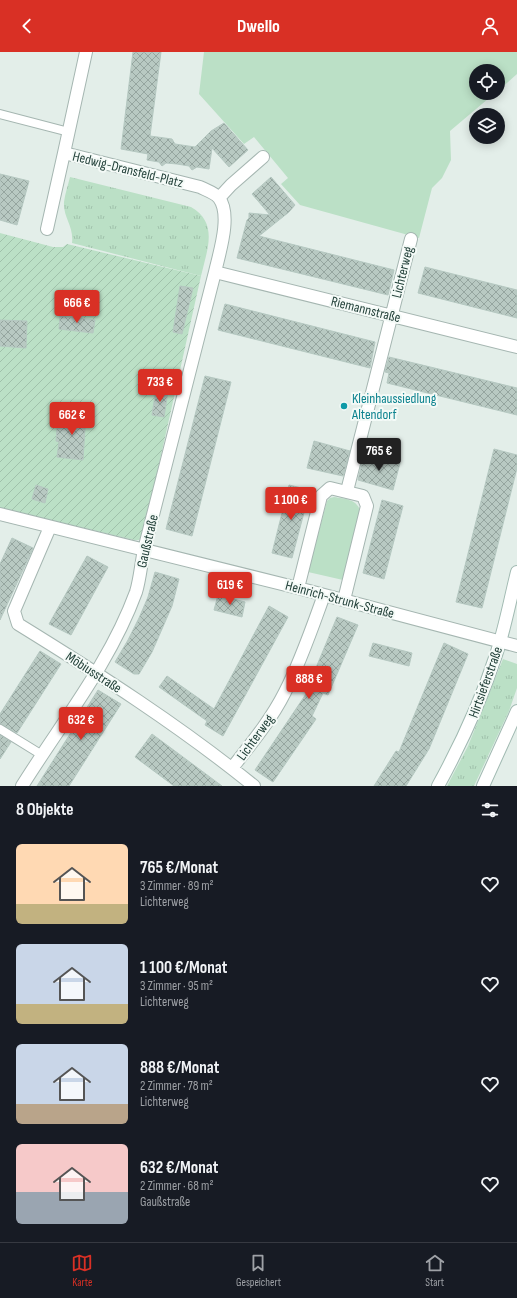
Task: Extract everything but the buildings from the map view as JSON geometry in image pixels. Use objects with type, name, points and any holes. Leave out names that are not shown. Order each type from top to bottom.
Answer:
[{"type":"street","points":[[64,154],[86,52]]},
{"type":"street","name":"Hedwig-Dransfeld-Platz","points":[[47,230],[64,154],[200,187],[219,198]]},
{"type":"street","points":[[215,272],[225,226],[222,205],[219,198],[230,185],[263,157]]},
{"type":"street","name":"Lichterweg","points":[[347,491],[411,239]]},
{"type":"street","name":"Riemannstraße","points":[[215,272],[517,347]]},
{"type":"street","name":"Gaußstraße","points":[[22,786],[97,672],[119,632],[136,590],[144,550],[215,272]]},
{"type":"street","points":[[298,588],[321,496],[330,488],[347,491],[363,496],[367,506],[344,600]]},
{"type":"street","name":"Heinrich-Strunk-Straße","points":[[0,514],[298,588],[517,646]]},
{"type":"street","name":"Möbiusstraße","points":[[50,527],[14,611],[18,624],[97,672],[232,768],[254,786]]},
{"type":"street","name":"Hirtsieferstraße","points":[[438,786],[477,708],[500,641],[517,572]]},
{"type":"street","name":"Lichterweg","points":[[232,768],[260,732],[284,693],[304,650],[324,595]]},
{"type":"street","points":[[483,786],[517,711]]},
{"type":"lane","points":[[0,114],[69,132]]},
{"type":"lane","points":[[0,729],[42,755]]},
{"type":"green space","points":[[204,52],[517,52],[517,74],[505,85],[505,64],[469,64],[469,100],[487,100],[477,108],[469,108],[469,115],[450,131],[451,160],[442,178],[432,188],[419,238],[300,205],[281,184],[288,178],[254,137],[244,144],[199,94]]},
{"type":"green space","points":[[70,177],[191,207],[200,213],[208,229],[209,238],[201,276],[72,243],[71,232],[64,208],[64,199]]},
{"type":"green space","points":[[0,233],[53,247],[63,247],[67,244],[201,276],[143,536],[139,540],[0,508]]},
{"type":"green space","points":[[334,497],[353,502],[360,510],[343,580],[308,572],[327,501]]},
{"type":"green space","points":[[503,659],[517,664],[517,688],[509,711],[474,786],[447,786],[468,746]]},
{"type":"place","name":"Kleinhaussiedlung Altendorf","points":[[344,406]]}]
